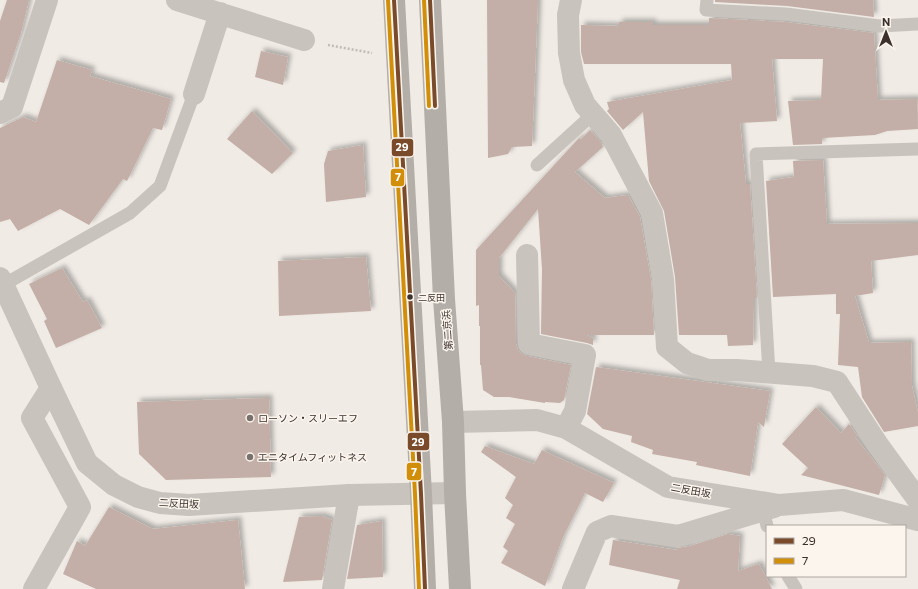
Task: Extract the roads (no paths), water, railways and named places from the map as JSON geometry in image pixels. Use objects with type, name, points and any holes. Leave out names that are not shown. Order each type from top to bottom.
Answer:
[{"type":"highway","points":[[394,0],[425,589]]},
{"type":"highway","name":"第二京浜","points":[[430,0],[444,299],[453,422],[460,589]]},
{"type":"street","points":[[0,113],[12,107],[47,0]]},
{"type":"street","points":[[177,0],[304,40]]},
{"type":"street","points":[[571,0],[568,15],[568,53],[574,80],[585,105],[611,135],[652,213],[663,279],[667,347],[687,363],[708,370],[769,372],[812,376],[837,382],[878,445],[918,500]]},
{"type":"street","points":[[194,94],[220,13]]},
{"type":"street","points":[[527,255],[528,344],[585,355],[575,411],[566,428]]},
{"type":"street","name":"二反田坂","points":[[1,283],[87,463],[114,485],[138,497],[160,503],[189,505],[349,495],[455,492]]},
{"type":"street","points":[[34,589],[80,508],[32,418],[51,388]]},
{"type":"street","name":"二反田坂","points":[[453,422],[537,420],[566,428],[668,487],[769,514],[842,500],[918,520]]},
{"type":"street","points":[[333,589],[349,495]]},
{"type":"street","points":[[573,589],[597,532],[611,526],[678,536],[769,514]]},
{"type":"lane","points":[[707,0],[706,10],[786,14],[880,26],[918,24]]},
{"type":"lane","points":[[1,283],[130,213],[160,186],[194,94]]},
{"type":"lane","points":[[537,165],[593,114]]},
{"type":"lane","points":[[769,372],[756,154],[918,149]]},
{"type":"lane","points":[[789,577],[796,589]]},
{"type":"place","name":"二反田","points":[[410,297]]},
{"type":"place","name":"ローソン・スリーエフ","points":[[250,418]]},
{"type":"place","name":"エニタイムフィットネス","points":[[250,457]]}]
